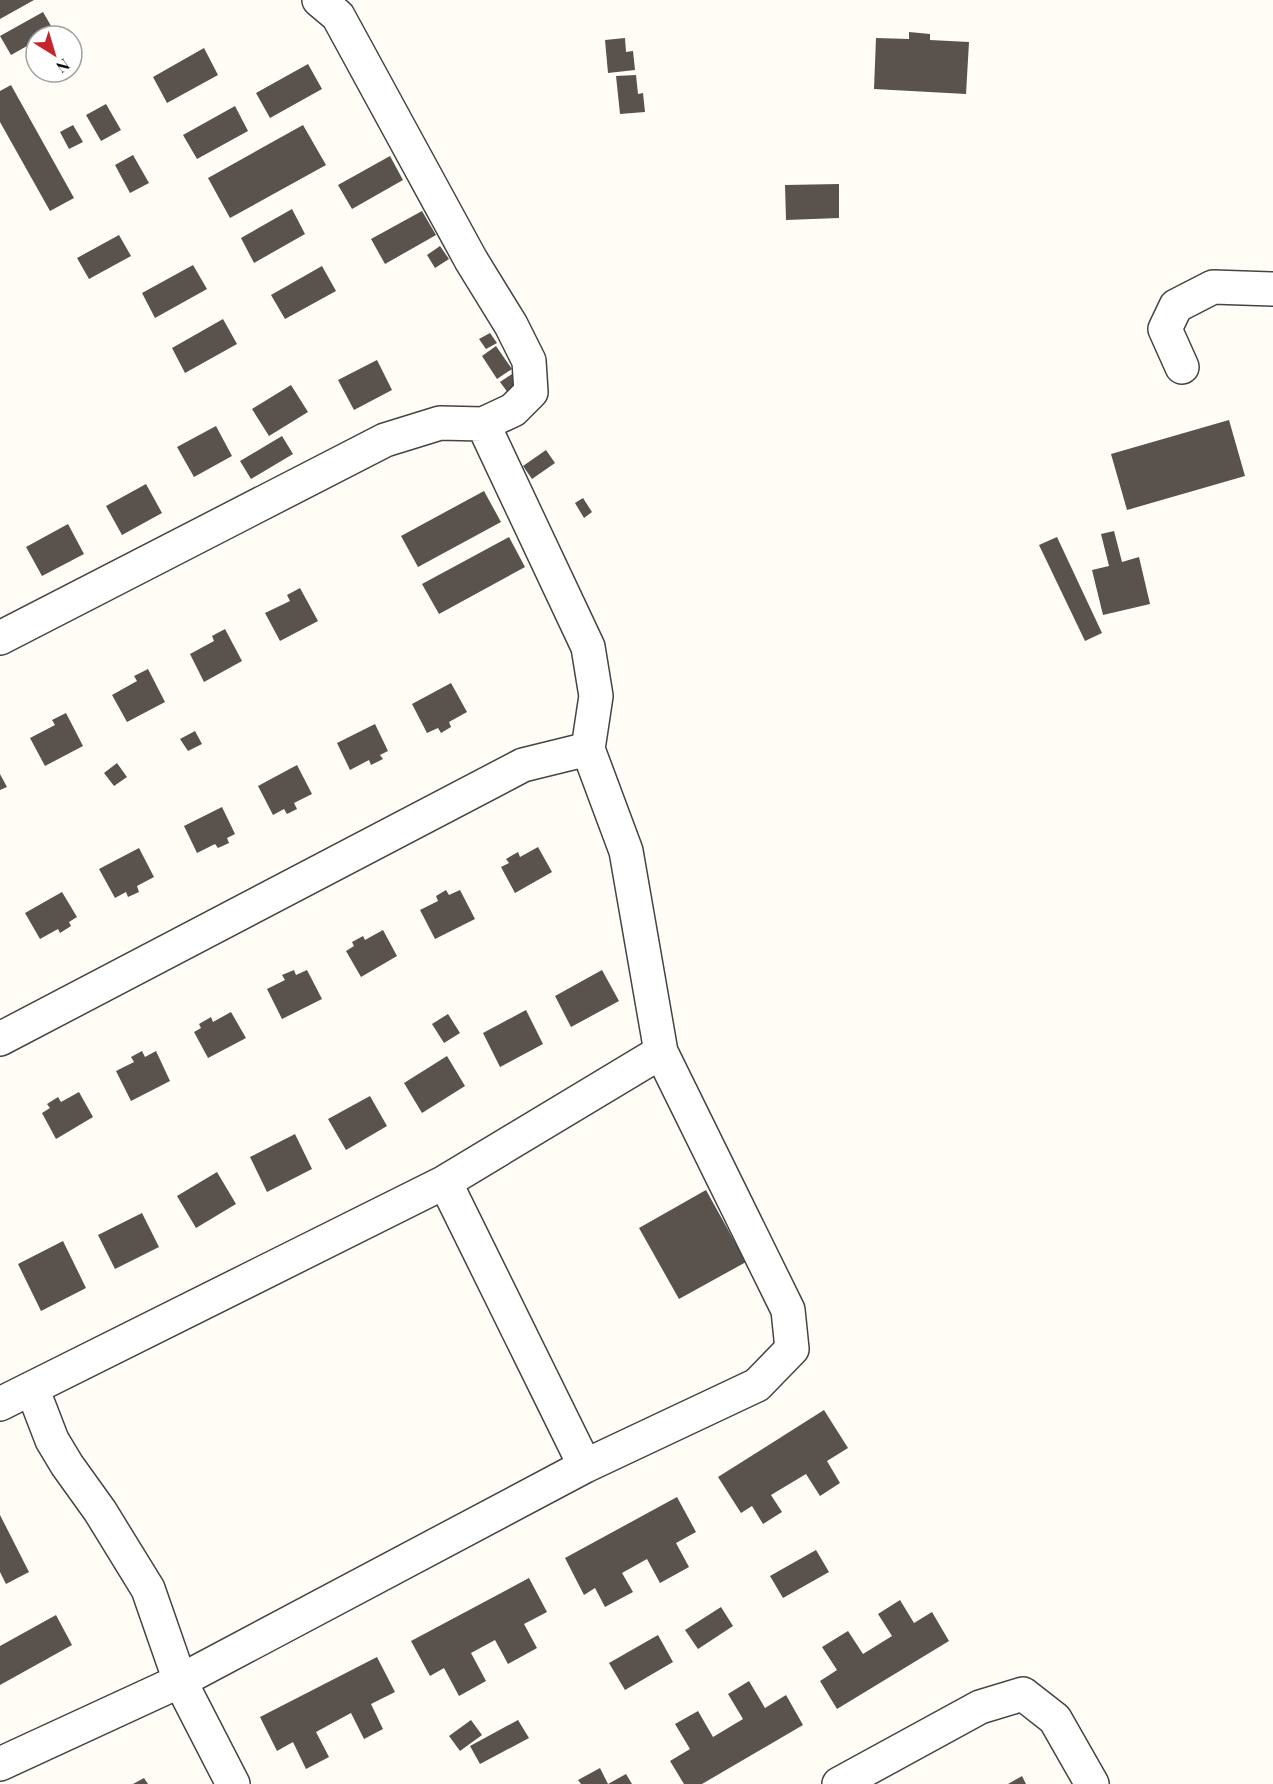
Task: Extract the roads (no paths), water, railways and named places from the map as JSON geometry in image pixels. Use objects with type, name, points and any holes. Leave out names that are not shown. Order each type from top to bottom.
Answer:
[{"type":"lane","points":[[0,638],[385,440],[440,423],[483,424],[513,410],[531,392],[529,361],[511,325],[471,260],[338,16],[319,0]]},
{"type":"lane","points":[[1182,367],[1166,329],[1176,306],[1213,287],[1273,289]]},
{"type":"lane","points":[[0,1764],[180,1681],[585,1466],[757,1385],[792,1349],[788,1310],[661,1052],[626,851],[588,749],[596,696],[588,647],[483,424]]},
{"type":"lane","points":[[0,1039],[523,765],[588,749]]},
{"type":"lane","points":[[0,1404],[445,1182],[661,1052]]},
{"type":"lane","points":[[445,1182],[585,1466]]},
{"type":"lane","points":[[32,1388],[52,1440],[100,1511],[148,1589],[180,1681],[233,1784]]},
{"type":"lane","points":[[839,1784],[980,1707],[1023,1694],[1055,1719],[1092,1784]]}]
